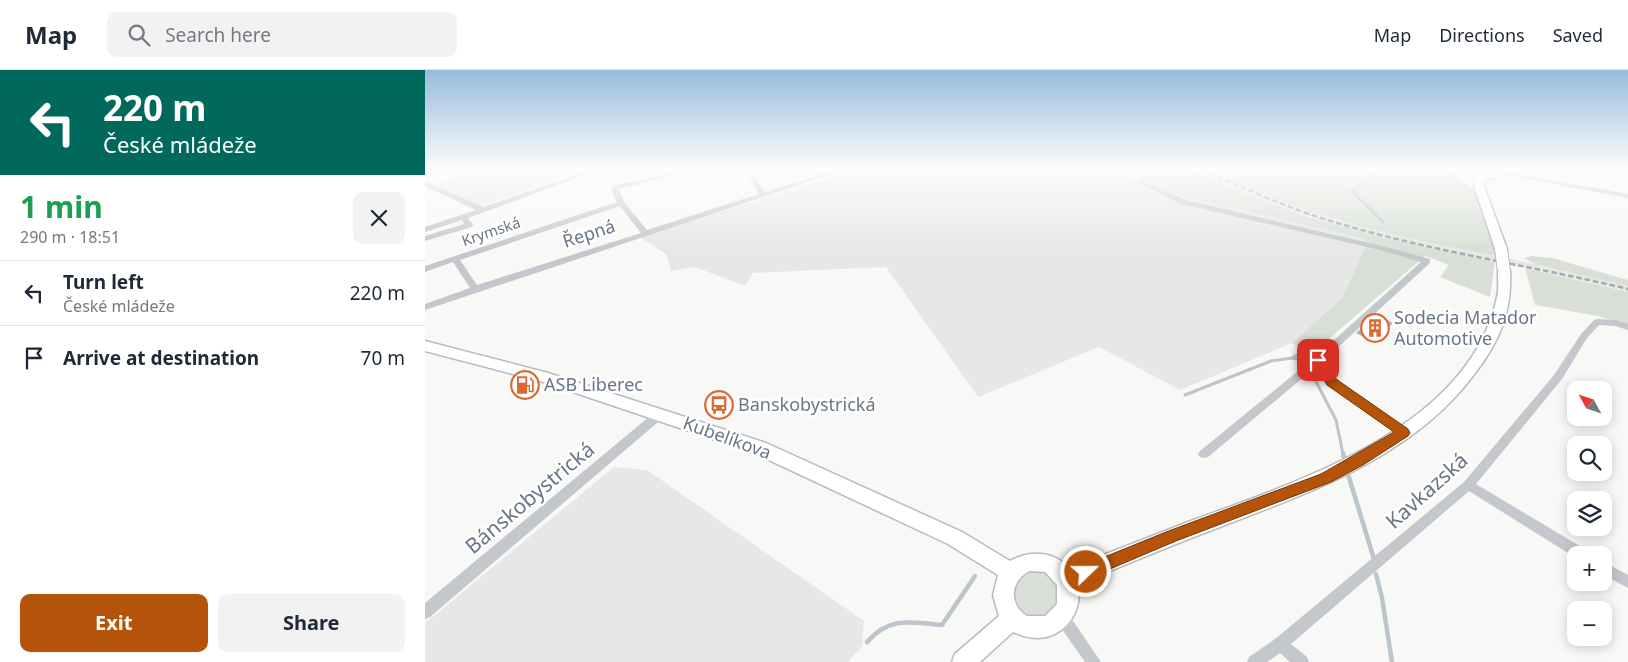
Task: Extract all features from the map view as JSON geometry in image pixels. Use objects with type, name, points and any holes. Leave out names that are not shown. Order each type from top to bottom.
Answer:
[{"type":"street","points":[[454,197],[483,210]]},
{"type":"street","points":[[425,230],[521,197]]},
{"type":"street","points":[[618,197],[645,233]]},
{"type":"street","name":"Řepná","points":[[425,307],[758,197]]},
{"type":"street","points":[[1172,197],[1184,202],[1381,248],[1427,261],[1318,360],[1203,454]]},
{"type":"street","points":[[1066,579],[1335,474],[1403,433],[1430,412],[1472,368],[1497,321],[1504,296],[1504,271],[1501,250],[1483,197]]},
{"type":"street","name":"Krymská","points":[[425,269],[621,203]]},
{"type":"street","points":[[425,239],[469,225],[463,216]]},
{"type":"street","name":"Krymská","points":[[455,259],[475,289]]},
{"type":"street","name":"Kavkazská","points":[[1254,662],[1280,644],[1468,485],[1557,377],[1584,336],[1597,322],[1616,323],[1628,327]]},
{"type":"street","name":"Kubelíkova","points":[[425,346],[543,377],[760,448],[955,538],[1012,573]]},
{"type":"street","points":[[1318,360],[1332,382],[1403,433]]},
{"type":"street","name":"Bánskobystrická","points":[[425,612],[660,414]]},
{"type":"street","points":[[1468,485],[1568,546]]},
{"type":"street","points":[[1027,564],[1044,564],[1054,568],[1066,579],[1071,596],[1067,609],[1062,617],[1049,626],[1034,627],[1022,624],[1013,618],[1005,608],[1002,598],[1005,581],[1012,573],[1027,564]]},
{"type":"street","points":[[1612,573],[1628,582]]},
{"type":"street","points":[[1062,617],[1094,662]]},
{"type":"street","points":[[963,662],[1013,618]]},
{"type":"street","points":[[1280,644],[1302,662]]},
{"type":"shaded area","points":[[460,197],[508,197],[481,206]]},
{"type":"shaded area","points":[[769,197],[1184,197],[1365,239],[1365,248],[1342,298],[1292,343],[1180,390],[1099,347],[978,397],[886,267],[753,273],[745,286],[695,267],[671,271],[667,255],[640,237]]},
{"type":"shaded area","points":[[1184,197],[1254,197],[1309,217],[1393,240],[1495,262],[1490,297],[1440,277],[1449,265],[1425,256],[1310,355],[1292,343],[1342,298],[1365,248],[1365,239]]},
{"type":"shaded area","points":[[1255,197],[1270,197],[1342,221],[1442,245],[1609,281],[1628,286],[1628,292],[1537,270],[1415,246],[1338,226]]},
{"type":"shaded area","points":[[1270,197],[1477,197],[1496,256],[1421,241],[1348,223]]},
{"type":"shaded area","points":[[1532,256],[1552,258],[1628,280],[1628,286],[1535,264],[1524,258]]},
{"type":"shaded area","points":[[1525,268],[1628,292],[1628,326],[1598,316],[1535,305]]},
{"type":"shaded area","points":[[614,467],[647,470],[864,621],[862,646],[848,662],[425,662],[425,623]]},
{"type":"shaded area","points":[[1036,572],[1048,576],[1054,582],[1058,594],[1054,606],[1048,612],[1036,616],[1024,612],[1018,606],[1014,594],[1018,582],[1024,576]]},
{"type":"building","name":"Sodecia Matador Automotive","points":[[1377,315],[1393,323],[1373,342],[1356,333]]},
{"type":"waterway","points":[[1358,197],[1383,222]]},
{"type":"waterway","points":[[1292,358],[1297,355]]},
{"type":"waterway","points":[[1185,395],[1271,361],[1292,358]]},
{"type":"waterway","points":[[1292,358],[1304,361]]},
{"type":"waterway","points":[[1311,372],[1336,420],[1343,454]]},
{"type":"waterway","points":[[1343,453],[1345,462]]},
{"type":"waterway","points":[[1347,471],[1374,559]]},
{"type":"waterway","points":[[1376,574],[1382,598],[1392,662]]},
{"type":"waterway","points":[[867,642],[884,628],[893,624],[911,622],[942,625],[975,576]]},
{"type":"railway","points":[[1265,197],[1303,212],[1383,236],[1628,289]]},
{"type":"place","name":"Sodecia Matador Automotive","points":[[1375,328]]},
{"type":"place","name":"ASB Liberec","points":[[525,385]]},
{"type":"place","name":"Banskobystrická","points":[[719,405]]},
{"type":"route","points":[[1086,572],[1171,536],[1326,478],[1403,433],[1332,382],[1318,360]]}]
